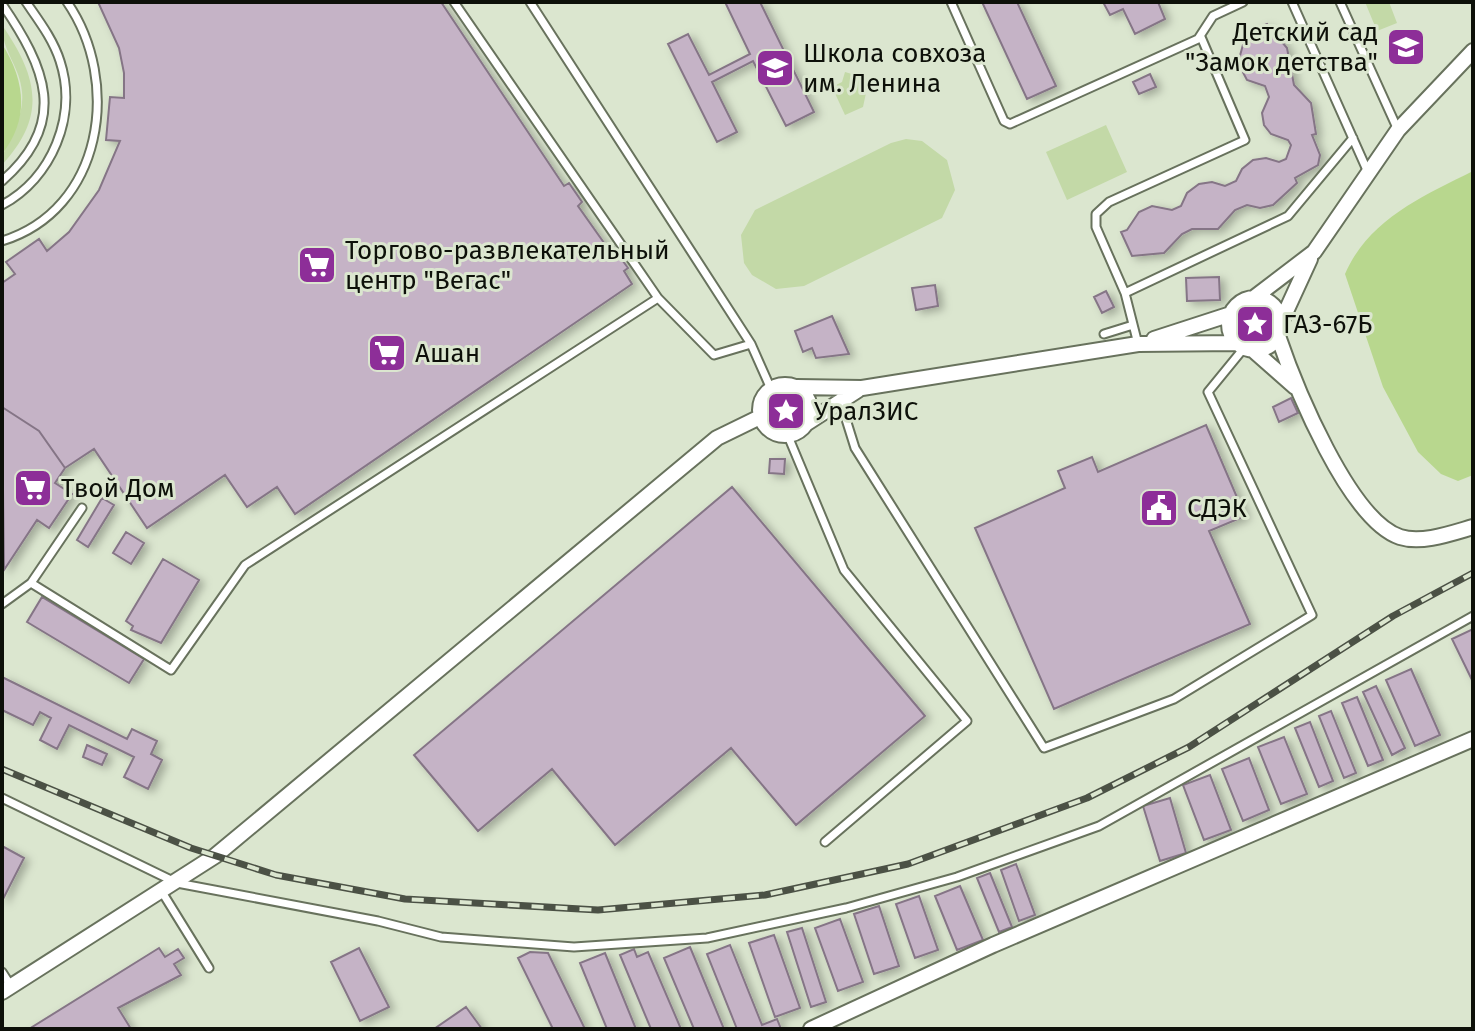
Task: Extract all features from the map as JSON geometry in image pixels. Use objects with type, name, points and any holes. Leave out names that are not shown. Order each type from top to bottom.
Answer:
[{"type":"street","points":[[1138,344],[1269,347],[1278,336],[1282,320],[1314,252],[1367,170],[1398,130],[1471,56]]},
{"type":"street","points":[[862,388],[840,399],[788,436],[768,430],[760,417],[761,402],[771,389],[780,385],[862,388],[1138,344],[1231,314],[1243,300],[1255,297],[1314,252]]},
{"type":"street","points":[[1255,297],[1271,302],[1282,320]]},
{"type":"street","points":[[1231,314],[1229,330],[1245,347],[1295,387]]},
{"type":"street","points":[[1278,336],[1295,387],[1359,503],[1378,525],[1402,538],[1437,536],[1473,527]]},
{"type":"street","points":[[797,387],[810,405],[807,423]]},
{"type":"street","points":[[7,989],[177,883],[246,831],[717,438],[760,417]]},
{"type":"street","points":[[811,1029],[993,945],[1473,739]]},
{"type":"lane","points":[[2,205],[36,177],[53,151],[64,122],[65,90],[59,59],[26,2]]},
{"type":"lane","points":[[2,241],[16,237],[49,213],[74,183],[91,147],[99,109],[97,67],[84,29],[67,2]]},
{"type":"lane","points":[[454,2],[658,298],[714,355],[751,344]]},
{"type":"lane","points":[[530,2],[751,344],[771,389]]},
{"type":"lane","points":[[951,2],[1004,121],[1010,124],[1201,37],[1218,13],[1243,2]]},
{"type":"lane","points":[[1213,2],[1218,13]]},
{"type":"lane","points":[[1292,2],[1367,170]]},
{"type":"lane","points":[[1340,2],[1398,130]]},
{"type":"lane","points":[[2,4],[40,66],[45,105],[34,142],[2,181]]},
{"type":"lane","points":[[1138,344],[1125,293],[1094,221],[1101,207],[1245,140],[1201,37]]},
{"type":"lane","points":[[1125,293],[1288,216],[1353,138]]},
{"type":"lane","points":[[31,583],[171,670],[245,565],[658,298]]},
{"type":"lane","points":[[1104,334],[1133,325]]},
{"type":"lane","points":[[840,399],[855,448],[1044,748],[1174,699],[1312,615],[1208,392],[1245,347]]},
{"type":"lane","points":[[788,436],[844,570],[967,721],[825,842]]},
{"type":"lane","points":[[2,604],[31,583],[82,508]]},
{"type":"lane","points":[[2,798],[177,883],[378,921],[441,937],[574,947],[707,938],[860,905],[957,877],[1099,826],[1473,616]]},
{"type":"lane","points":[[162,892],[209,968]]},
{"type":"lane","points":[[2,972],[7,989]]},
{"type":"shaded area","points":[[1365,2],[1389,2],[1397,23],[1377,31]]},
{"type":"shaded area","points":[[2,25],[23,61],[32,95],[26,129],[17,147],[2,165],[20,113],[22,92]]},
{"type":"shaded area","points":[[2,44],[16,71],[21,99],[17,127],[2,154]]},
{"type":"shaded area","points":[[845,72],[869,79],[863,107],[845,115],[832,87],[842,82]]},
{"type":"shaded area","points":[[1106,125],[1127,172],[1067,200],[1046,152]]},
{"type":"shaded area","points":[[906,139],[922,141],[947,160],[955,190],[942,218],[804,286],[776,289],[752,275],[744,263],[741,235],[755,210],[891,143]]},
{"type":"shaded area","points":[[1473,171],[1473,475],[1458,481],[1441,474],[1418,452],[1383,387],[1345,274],[1355,255],[1382,224],[1417,200]]},
{"type":"shaded area","points":[[1256,307],[1269,312],[1274,325],[1269,338],[1256,343],[1243,338],[1238,325],[1243,312]]},
{"type":"shaded area","points":[[785,396],[791,397],[799,405],[799,417],[791,425],[785,426],[779,425],[771,417],[770,411],[771,405],[779,397]]},
{"type":"building","name":"Торгово-развлекательный центр \"Вегас\"","points":[[98,2],[441,2],[564,186],[569,183],[582,202],[578,206],[607,247],[611,245],[628,268],[624,271],[632,284],[295,514],[277,487],[247,507],[225,475],[147,528],[94,449],[65,468],[39,431],[2,407],[2,283],[15,274],[6,262],[39,239],[47,251],[69,232],[99,190],[120,141],[106,140],[110,97],[124,98],[124,73],[119,48]]},
{"type":"building","name":"Школа совхоза им. Ленина","points":[[725,2],[760,2],[814,112],[786,126],[753,61],[712,82],[737,132],[717,142],[668,44],[688,34],[709,75],[750,54]]},
{"type":"building","points":[[982,2],[1017,2],[1056,86],[1027,99]]},
{"type":"building","points":[[1103,2],[1158,2],[1165,19],[1135,34],[1123,9],[1110,15]]},
{"type":"building","points":[[1267,24],[1287,48],[1294,85],[1311,103],[1316,134],[1312,135],[1320,155],[1318,165],[1295,178],[1297,183],[1273,205],[1260,208],[1247,205],[1235,210],[1218,229],[1192,229],[1182,234],[1164,253],[1132,256],[1121,232],[1127,230],[1139,212],[1152,206],[1172,210],[1181,206],[1187,193],[1199,184],[1212,182],[1225,186],[1236,181],[1242,169],[1253,160],[1266,158],[1279,162],[1286,159],[1291,145],[1288,140],[1271,134],[1264,125],[1262,113],[1269,97],[1265,86],[1247,80],[1238,63],[1244,41],[1242,35]]},
{"type":"building","points":[[1150,74],[1156,87],[1139,94],[1133,82]]},
{"type":"building","points":[[1219,277],[1220,300],[1187,301],[1186,278]]},
{"type":"building","points":[[935,285],[938,306],[916,310],[912,288]]},
{"type":"building","points":[[1106,291],[1114,307],[1102,313],[1094,297]]},
{"type":"building","points":[[832,316],[849,354],[816,358],[812,348],[803,352],[795,331]]},
{"type":"building","points":[[1291,398],[1298,413],[1279,422],[1273,407]]},
{"type":"building","name":"Твой Дом","points":[[2,407],[39,431],[65,468],[55,483],[72,494],[49,528],[37,520],[4,570]]},
{"type":"building","points":[[1206,425],[1245,516],[1209,531],[1250,624],[1054,709],[975,528],[1065,488],[1058,471],[1092,457],[1098,472]]},
{"type":"building","points":[[770,459],[785,459],[784,474],[769,473]]},
{"type":"building","points":[[732,487],[925,716],[796,825],[731,748],[615,845],[552,769],[478,831],[414,755]]},
{"type":"building","points":[[102,498],[114,505],[88,547],[77,540]]},
{"type":"building","points":[[126,532],[144,543],[131,564],[113,553]]},
{"type":"building","points":[[163,559],[199,580],[161,643],[131,630],[133,626],[126,621]]},
{"type":"building","points":[[42,597],[144,659],[129,683],[27,622]]},
{"type":"building","points":[[1473,629],[1473,682],[1452,639]]},
{"type":"building","points":[[1411,669],[1440,735],[1415,746],[1386,680]]},
{"type":"building","points":[[2,677],[127,739],[132,729],[157,741],[151,754],[162,760],[148,789],[124,777],[134,757],[69,725],[57,749],[40,740],[51,718],[40,712],[33,725],[2,710]]},
{"type":"building","points":[[1376,686],[1405,748],[1392,755],[1363,692]]},
{"type":"building","points":[[1357,697],[1383,760],[1368,766],[1342,703]]},
{"type":"building","points":[[1331,711],[1356,773],[1344,778],[1319,716]]},
{"type":"building","points":[[1310,722],[1333,781],[1319,787],[1295,728]]},
{"type":"building","points":[[1284,737],[1307,794],[1281,804],[1258,747]]},
{"type":"building","points":[[87,745],[107,754],[102,765],[83,757]]},
{"type":"building","points":[[1249,758],[1269,810],[1243,821],[1222,769]]},
{"type":"building","points":[[1210,775],[1231,830],[1204,840],[1183,785]]},
{"type":"building","points":[[1170,798],[1186,853],[1160,861],[1143,806]]},
{"type":"building","points":[[2,846],[24,858],[2,901]]},
{"type":"building","points":[[1016,864],[1035,915],[1019,921],[1001,870]]},
{"type":"building","points":[[990,873],[1012,927],[999,932],[977,878]]},
{"type":"building","points":[[960,886],[983,940],[957,950],[935,896]]},
{"type":"building","points":[[919,896],[938,950],[915,958],[896,904]]},
{"type":"building","points":[[879,906],[899,966],[874,974],[854,914]]},
{"type":"building","points":[[840,919],[863,982],[838,991],[815,928]]},
{"type":"building","points":[[802,928],[826,1002],[811,1007],[787,932]]},
{"type":"building","points":[[774,935],[800,1008],[775,1017],[749,943]]},
{"type":"building","points":[[730,945],[762,1025],[777,1019],[781,1029],[737,1029],[707,954]]},
{"type":"building","points":[[690,947],[724,1029],[694,1029],[664,958]]},
{"type":"building","points":[[159,948],[165,957],[178,949],[184,958],[174,964],[181,975],[118,1008],[131,1029],[29,1029]]},
{"type":"building","points":[[359,948],[389,1007],[360,1021],[331,962]]},
{"type":"building","points":[[634,949],[637,957],[648,952],[681,1029],[651,1029],[620,955]]},
{"type":"building","points":[[530,952],[548,953],[585,1029],[553,1029],[518,958]]},
{"type":"building","points":[[605,953],[636,1029],[607,1029],[580,963]]},
{"type":"building","points":[[466,1007],[482,1029],[434,1029]]},
{"type":"railway","points":[[2,769],[191,848],[276,875],[405,899],[598,910],[765,895],[908,864],[1087,798],[1189,747],[1393,616],[1473,573]]},
{"type":"place","name":"Детский сад \"Замок детства\"","points":[[1406,47]]},
{"type":"place","name":"Школа совхоза им. Ленина","points":[[775,68]]},
{"type":"place","name":"Торгово-развлекательный центр \"Вегас\"","points":[[317,265]]},
{"type":"place","name":"ГАЗ-67Б","points":[[1255,324]]},
{"type":"place","name":"Ашан","points":[[387,353]]},
{"type":"place","name":"УралЗИС","points":[[786,411]]},
{"type":"place","name":"Твой Дом","points":[[33,488]]},
{"type":"place","name":"СДЭК","points":[[1159,508]]}]
